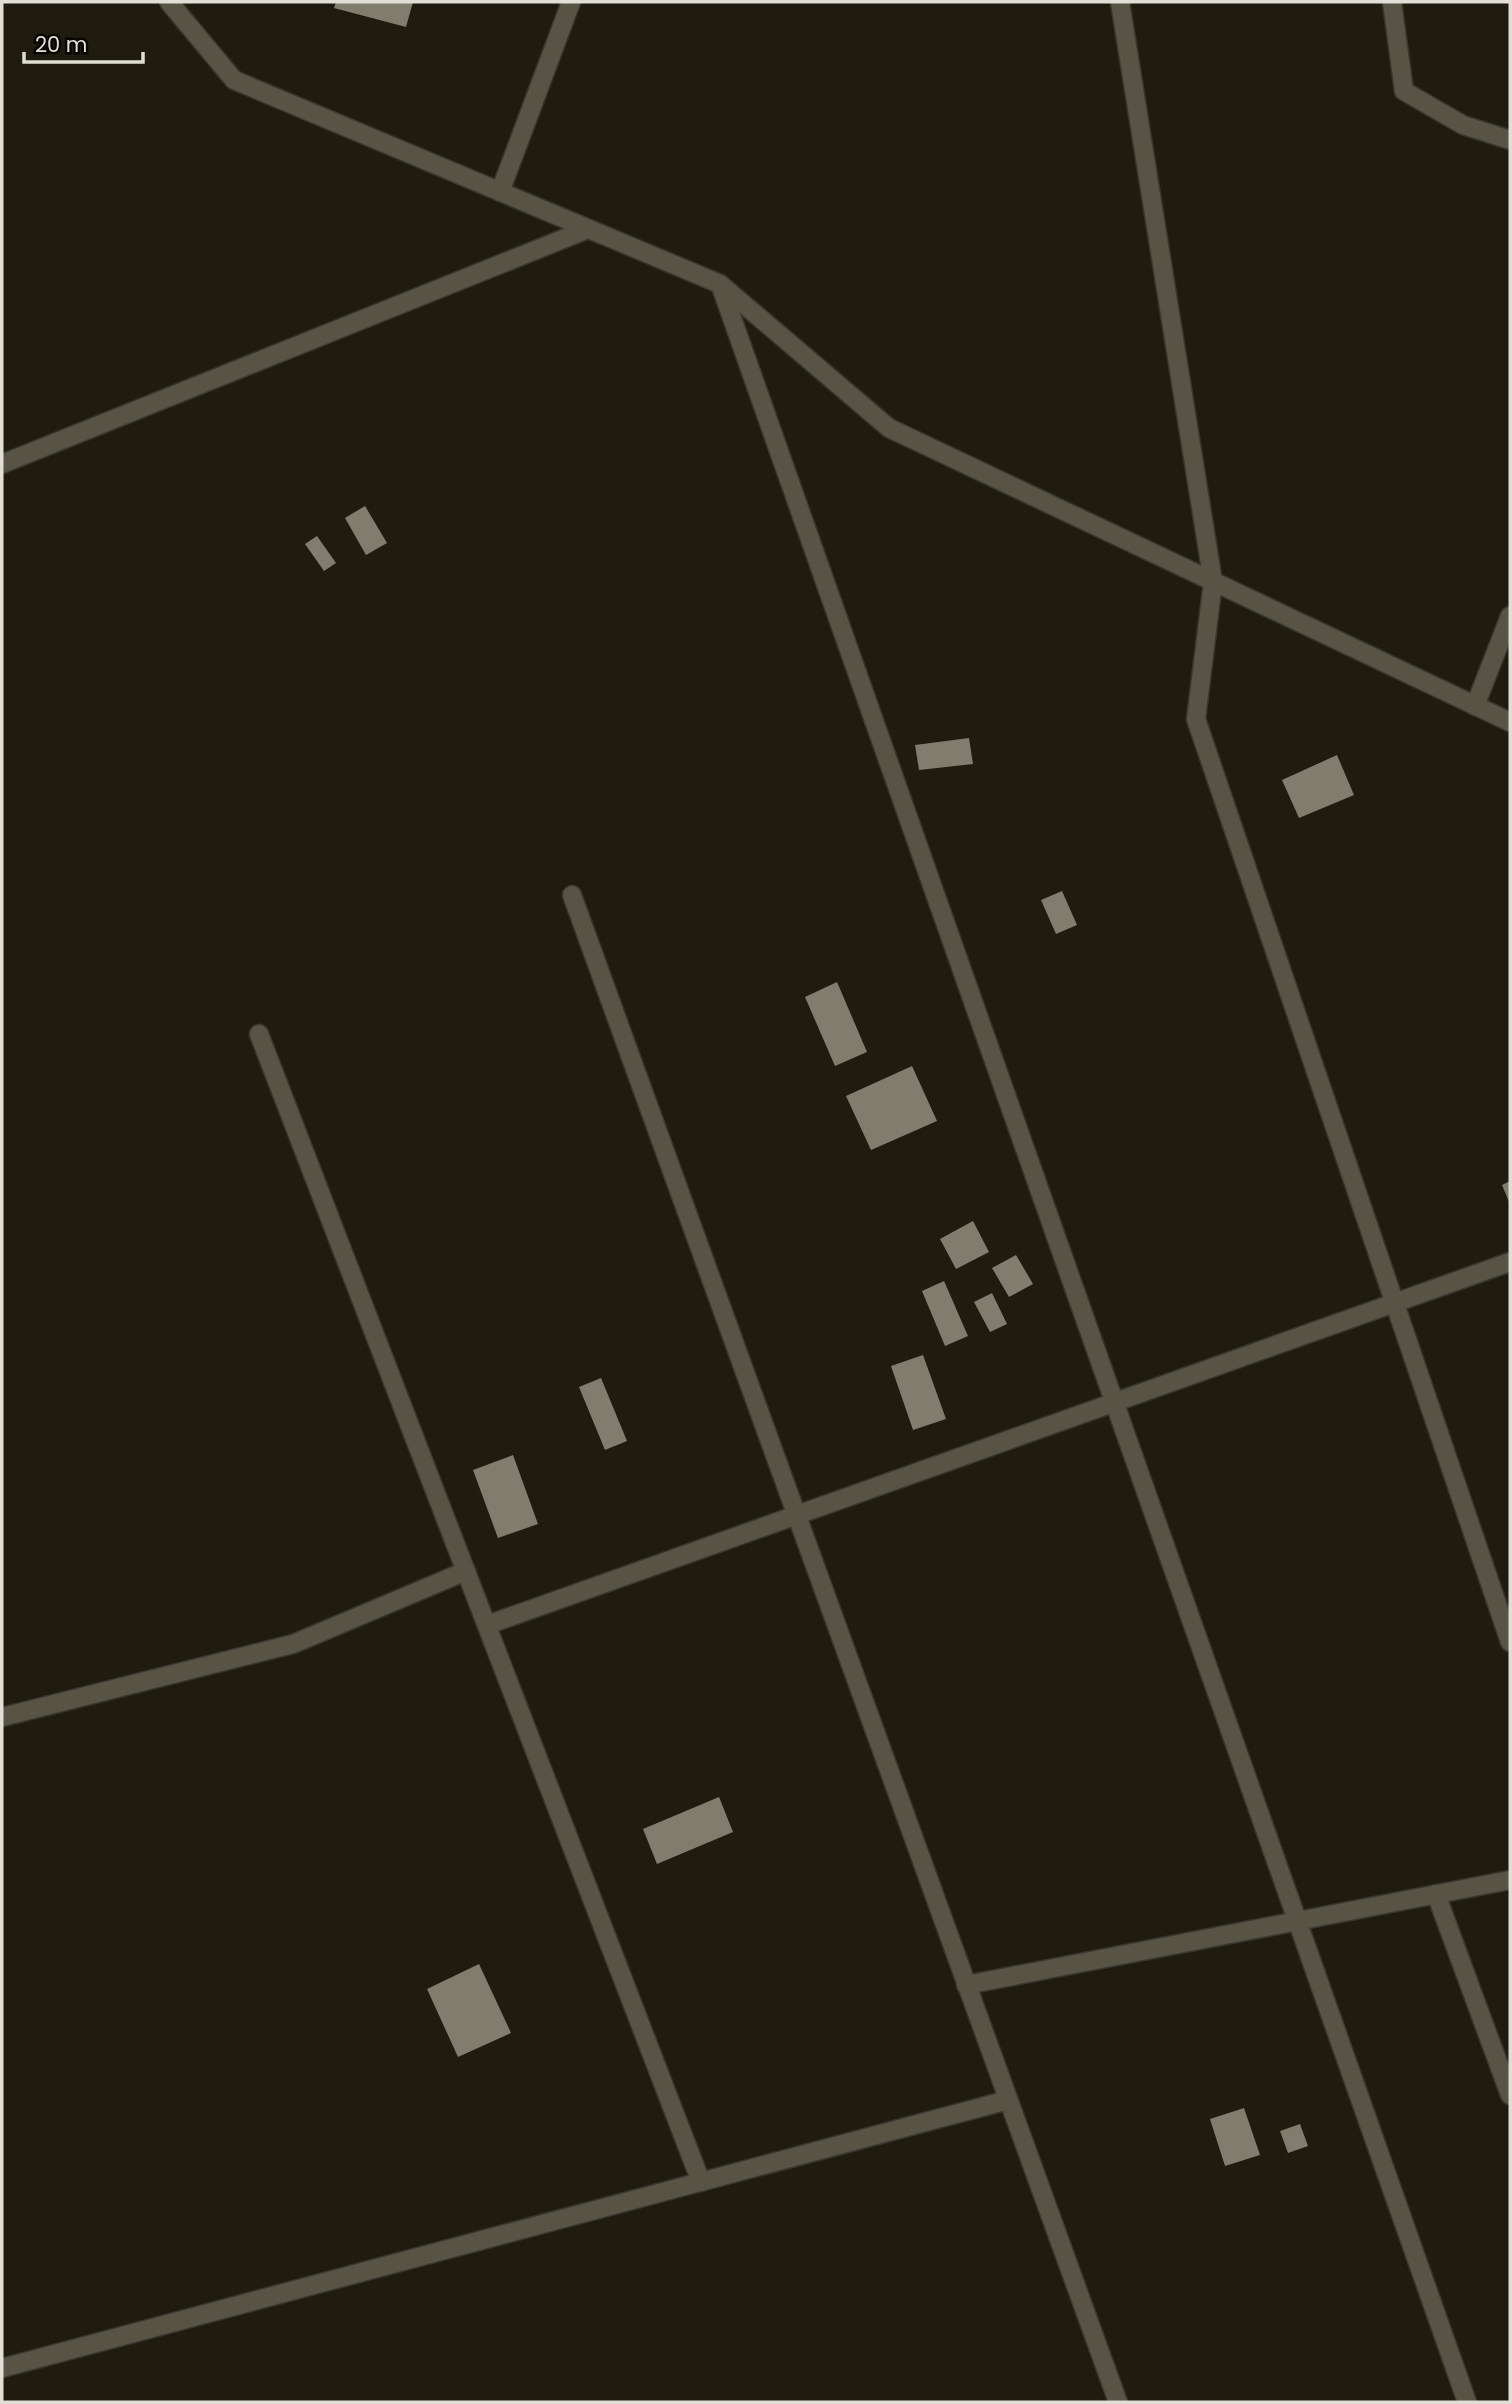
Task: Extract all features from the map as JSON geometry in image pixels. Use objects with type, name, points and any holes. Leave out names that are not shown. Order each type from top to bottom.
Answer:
[{"type":"street","points":[[169,2],[234,80],[720,284],[889,428],[1510,722]]},
{"type":"street","points":[[500,191],[571,2]]},
{"type":"street","points":[[1119,2],[1213,582],[1196,719],[1510,1642]]},
{"type":"street","points":[[1392,2],[1404,91],[1463,125],[1510,140]]},
{"type":"street","points":[[2,464],[588,229]]},
{"type":"street","points":[[720,284],[1467,2402]]},
{"type":"street","points":[[1475,706],[1510,616]]},
{"type":"street","points":[[572,895],[1118,2402]]},
{"type":"street","points":[[259,1034],[701,2182]]},
{"type":"street","points":[[487,1625],[1510,1262]]},
{"type":"street","points":[[2,1717],[293,1644],[466,1571]]},
{"type":"street","points":[[966,1985],[1510,1880]]},
{"type":"street","points":[[1436,1894],[1510,2095]]},
{"type":"street","points":[[2,2368],[1008,2100]]},
{"type":"building","points":[[336,2],[413,2],[406,27],[334,8]]},
{"type":"building","points":[[365,506],[387,543],[366,555],[345,518]]},
{"type":"building","points":[[317,536],[336,563],[324,571],[305,544]]},
{"type":"building","points":[[969,738],[973,764],[919,770],[915,745]]},
{"type":"building","points":[[1337,755],[1354,795],[1299,818],[1282,780]]},
{"type":"building","points":[[1062,891],[1077,925],[1056,934],[1041,900]]},
{"type":"building","points":[[837,982],[867,1052],[835,1066],[805,997]]},
{"type":"building","points":[[912,1066],[937,1121],[871,1150],[846,1096]]},
{"type":"building","points":[[1510,1181],[1510,1204],[1502,1185]]},
{"type":"building","points":[[973,1221],[989,1252],[956,1269],[940,1239]]},
{"type":"building","points":[[1016,1255],[1033,1284],[1009,1297],[992,1268]]},
{"type":"building","points":[[944,1281],[968,1336],[945,1346],[922,1291]]},
{"type":"building","points":[[992,1293],[1007,1324],[990,1332],[974,1302]]},
{"type":"building","points":[[923,1355],[946,1419],[913,1430],[891,1366]]},
{"type":"building","points":[[601,1378],[627,1441],[605,1450],[579,1387]]},
{"type":"building","points":[[513,1455],[538,1524],[498,1538],[473,1470]]},
{"type":"building","points":[[719,1797],[733,1832],[657,1864],[643,1829]]},
{"type":"building","points":[[479,1964],[511,2033],[458,2057],[427,1989]]},
{"type":"building","points":[[1244,2108],[1260,2155],[1225,2166],[1210,2119]]},
{"type":"building","points":[[1300,2124],[1308,2146],[1288,2153],[1280,2131]]}]
